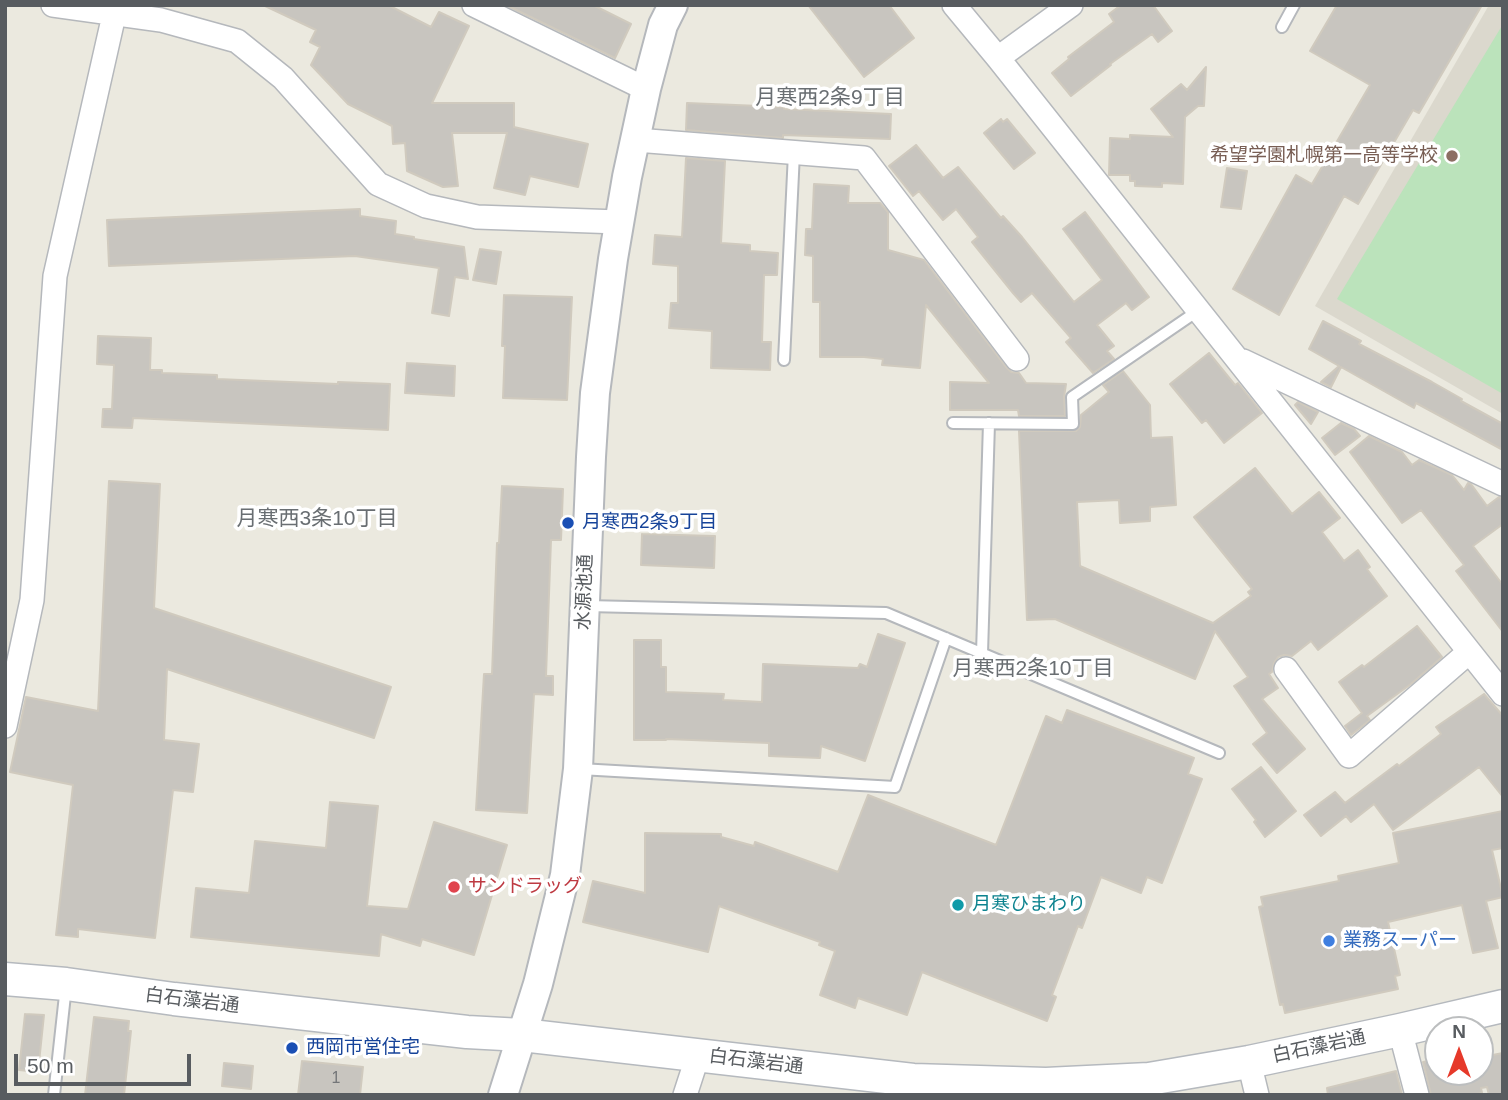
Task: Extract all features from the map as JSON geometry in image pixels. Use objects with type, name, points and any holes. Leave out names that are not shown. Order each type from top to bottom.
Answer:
[{"type":"main road","name":"白石藻岩通","points":[[5,979],[453,1031],[522,1035],[913,1080],[1046,1089],[1149,1079],[1248,1062],[1503,1006]]},
{"type":"street","points":[[52,5],[161,20],[237,41],[282,78],[378,184],[426,206],[477,217],[619,222]]},
{"type":"street","points":[[474,5],[646,89]]},
{"type":"street","name":"水源池通","points":[[503,1095],[538,984],[565,875],[578,769],[595,393],[627,177],[663,25],[673,5]]},
{"type":"street","points":[[954,5],[1503,694]]},
{"type":"street","points":[[998,58],[1071,5]]},
{"type":"street","points":[[5,726],[32,600],[55,276],[114,15]]},
{"type":"street","points":[[636,140],[864,158],[1017,359]]},
{"type":"street","points":[[1237,358],[1503,484]]},
{"type":"street","points":[[1286,668],[1349,756],[1469,653]]},
{"type":"street","points":[[1400,1030],[1417,1095]]},
{"type":"street","points":[[685,1095],[698,1055]]},
{"type":"street","points":[[1248,1062],[1257,1095]]},
{"type":"lane","points":[[1282,27],[1294,5]]},
{"type":"lane","points":[[784,360],[794,153]]},
{"type":"lane","points":[[953,422],[1073,425],[1072,397],[1199,310]]},
{"type":"lane","points":[[982,653],[989,423]]},
{"type":"lane","points":[[584,606],[886,613],[1219,752]]},
{"type":"lane","points":[[578,769],[895,788],[946,638]]},
{"type":"lane","points":[[54,1095],[66,985]]},
{"type":"shaded area","name":"希望学園札幌第一高等学校","points":[[1489,5],[1503,5],[1503,414],[1315,306]]},
{"type":"green space","name":"希望学園札幌第一高等学校","points":[[1503,24],[1503,394],[1337,299]]},
{"type":"building","points":[[263,5],[388,5],[431,27],[439,12],[469,26],[432,103],[514,103],[514,127],[588,144],[578,187],[530,176],[525,195],[494,188],[507,133],[452,133],[458,186],[443,187],[407,171],[405,143],[393,144],[392,126],[348,104],[311,65],[320,47],[310,42],[316,30]]},
{"type":"building","points":[[506,5],[593,5],[631,24],[615,58]]},
{"type":"building","points":[[808,5],[889,5],[914,38],[864,77]]},
{"type":"building","points":[[1121,5],[1153,5],[1172,31],[1158,42],[1152,34],[1071,96],[1052,73],[1069,59],[1068,57],[1114,22],[1109,14]]},
{"type":"building","points":[[1337,5],[1482,5],[1419,113],[1413,110],[1358,204],[1344,196],[1279,315],[1233,289],[1296,175],[1312,184],[1370,85],[1310,51]]},
{"type":"building","points":[[1206,67],[1204,106],[1198,106],[1185,117],[1183,184],[1162,183],[1162,187],[1135,186],[1135,181],[1130,181],[1130,175],[1109,175],[1110,138],[1130,139],[1130,135],[1173,137],[1151,109],[1181,84],[1187,90]]},
{"type":"building","points":[[687,103],[891,114],[890,139],[783,135],[783,138],[686,130]]},
{"type":"building","points":[[1001,119],[1003,122],[1007,119],[1035,153],[1014,169],[984,133]]},
{"type":"building","points":[[916,145],[943,178],[958,167],[1001,218],[1003,216],[1022,237],[1074,302],[1102,280],[1063,229],[1085,212],[1149,297],[1132,310],[1126,303],[1097,325],[1114,346],[1107,351],[1114,359],[1093,373],[1066,342],[1071,338],[1032,293],[1021,302],[1013,293],[972,242],[978,237],[956,209],[943,220],[919,191],[913,196],[889,166]]},
{"type":"building","points":[[686,158],[725,161],[721,243],[750,245],[750,251],[778,253],[777,275],[764,275],[762,342],[771,342],[770,370],[711,368],[712,331],[669,328],[671,303],[678,303],[678,266],[653,264],[655,235],[682,237]]},
{"type":"building","points":[[1227,168],[1247,171],[1241,209],[1221,207]]},
{"type":"building","points":[[814,184],[849,186],[848,203],[880,203],[888,212],[888,250],[924,260],[1011,372],[1019,373],[1026,383],[1066,384],[1065,416],[1019,416],[1018,410],[950,410],[950,382],[989,383],[926,305],[920,368],[882,365],[883,359],[820,357],[820,302],[813,302],[813,256],[805,255],[806,229],[812,229]]},
{"type":"building","points":[[360,209],[360,216],[396,221],[395,234],[464,247],[468,279],[455,277],[449,316],[432,313],[439,268],[355,256],[109,266],[107,220]]},
{"type":"building","points":[[480,249],[501,252],[496,284],[473,280]]},
{"type":"building","points":[[504,295],[572,297],[567,400],[503,398]]},
{"type":"building","points":[[1323,321],[1503,424],[1503,450],[1416,403],[1414,408],[1341,367],[1331,387],[1321,382],[1339,366],[1309,349]]},
{"type":"building","points":[[98,336],[151,338],[150,370],[162,370],[162,373],[217,375],[217,379],[390,384],[388,430],[133,418],[132,428],[102,427],[103,409],[112,409],[114,365],[97,364]]},
{"type":"building","points":[[1209,353],[1262,413],[1224,443],[1206,420],[1202,423],[1170,384]]},
{"type":"building","points":[[407,363],[455,366],[454,396],[405,393]]},
{"type":"building","points":[[1123,371],[1150,405],[1151,438],[1172,437],[1176,505],[1150,507],[1150,521],[1120,523],[1119,500],[1077,502],[1080,566],[1213,623],[1251,596],[1248,592],[1252,589],[1194,517],[1255,468],[1292,514],[1319,492],[1340,518],[1322,532],[1344,561],[1358,550],[1370,567],[1367,569],[1387,596],[1318,650],[1311,641],[1292,656],[1278,657],[1274,663],[1269,674],[1278,688],[1262,699],[1305,749],[1277,773],[1253,744],[1267,733],[1234,686],[1248,677],[1215,631],[1195,679],[1055,619],[1027,620],[1019,431],[1076,431],[1080,427],[1081,415],[1109,392],[1103,385]]},
{"type":"building","points":[[1298,402],[1318,412],[1311,424],[1295,405]]},
{"type":"building","points":[[1341,423],[1354,429],[1360,436],[1335,455],[1322,438]]},
{"type":"building","points":[[1369,436],[1402,452],[1412,465],[1419,460],[1452,475],[1464,490],[1468,483],[1471,484],[1487,506],[1499,497],[1503,498],[1503,524],[1473,546],[1503,585],[1503,632],[1456,571],[1464,565],[1421,510],[1402,523],[1350,452]]},
{"type":"building","points":[[109,481],[160,484],[154,608],[391,687],[374,738],[167,669],[164,740],[199,744],[193,792],[173,790],[155,938],[78,929],[78,937],[56,935],[73,785],[10,772],[26,697],[98,711]]},
{"type":"building","points":[[502,486],[563,489],[561,540],[551,540],[546,676],[553,676],[553,695],[534,694],[527,813],[476,810],[484,674],[492,674]]},
{"type":"building","points":[[642,534],[715,536],[714,568],[641,565]]},
{"type":"building","points":[[1417,626],[1442,657],[1367,716],[1370,720],[1351,735],[1345,726],[1362,713],[1339,682],[1362,665],[1364,667]]},
{"type":"building","points":[[878,634],[905,643],[865,761],[821,746],[820,758],[769,756],[769,743],[634,740],[634,640],[661,640],[661,667],[666,667],[666,692],[724,694],[723,700],[762,702],[763,664],[858,668],[860,664],[867,667]]},
{"type":"building","points":[[1484,694],[1503,716],[1503,797],[1479,767],[1393,830],[1374,804],[1351,822],[1346,816],[1321,836],[1304,815],[1335,792],[1345,803],[1441,734],[1436,727]]},
{"type":"building","points":[[1067,710],[1194,758],[1188,774],[1202,779],[1162,883],[1147,877],[1141,893],[1101,877],[1082,928],[1078,926],[1052,995],[1056,997],[1047,1021],[922,972],[907,1015],[858,998],[855,1008],[820,995],[835,951],[819,945],[820,942],[719,906],[708,952],[583,922],[593,881],[645,893],[645,833],[721,834],[721,837],[754,846],[755,842],[838,872],[868,795],[996,845],[1046,716],[1062,723]]},
{"type":"building","points":[[1261,767],[1296,811],[1265,837],[1254,822],[1256,820],[1232,789]]},
{"type":"building","points":[[330,802],[378,806],[367,906],[408,909],[434,822],[507,845],[474,955],[422,939],[420,946],[381,934],[379,956],[191,937],[196,888],[249,893],[255,841],[326,848]]},
{"type":"building","points":[[1503,811],[1503,848],[1492,850],[1503,897],[1486,901],[1498,948],[1473,953],[1462,905],[1388,922],[1400,975],[1395,976],[1398,989],[1285,1013],[1283,1004],[1280,1005],[1259,907],[1263,906],[1261,897],[1339,881],[1338,876],[1399,863],[1393,833]]},
{"type":"building","points":[[25,1014],[44,1015],[38,1072],[19,1070]]},
{"type":"building","points":[[94,1017],[129,1021],[128,1031],[131,1031],[124,1095],[85,1095]]},
{"type":"building","points":[[1503,1053],[1503,1095],[1489,1095],[1487,1087],[1481,1088],[1482,1093],[1472,1095],[1431,1095],[1429,1086],[1494,1086],[1494,1055]]},
{"type":"building","points":[[302,1061],[363,1067],[360,1095],[298,1095]]},
{"type":"building","points":[[224,1063],[253,1066],[251,1089],[222,1086]]},
{"type":"building","points":[[1396,1071],[1402,1095],[1328,1095],[1327,1088]]},
{"type":"place","name":"希望学園札幌第一高等学校","points":[[1452,156]]},
{"type":"place","name":"月寒西2条9丁目","points":[[568,523]]},
{"type":"place","name":"サンドラッグ","points":[[454,887]]},
{"type":"place","name":"月寒ひまわり","points":[[958,905]]},
{"type":"place","name":"業務スーパー","points":[[1329,941]]},
{"type":"place","name":"西岡市営住宅","points":[[292,1048]]},
{"type":"district","name":"月寒西2条9丁目","points":[[830,98]]},
{"type":"district","name":"月寒西3条10丁目","points":[[317,519]]},
{"type":"district","name":"月寒西2条10丁目","points":[[1033,669]]}]
